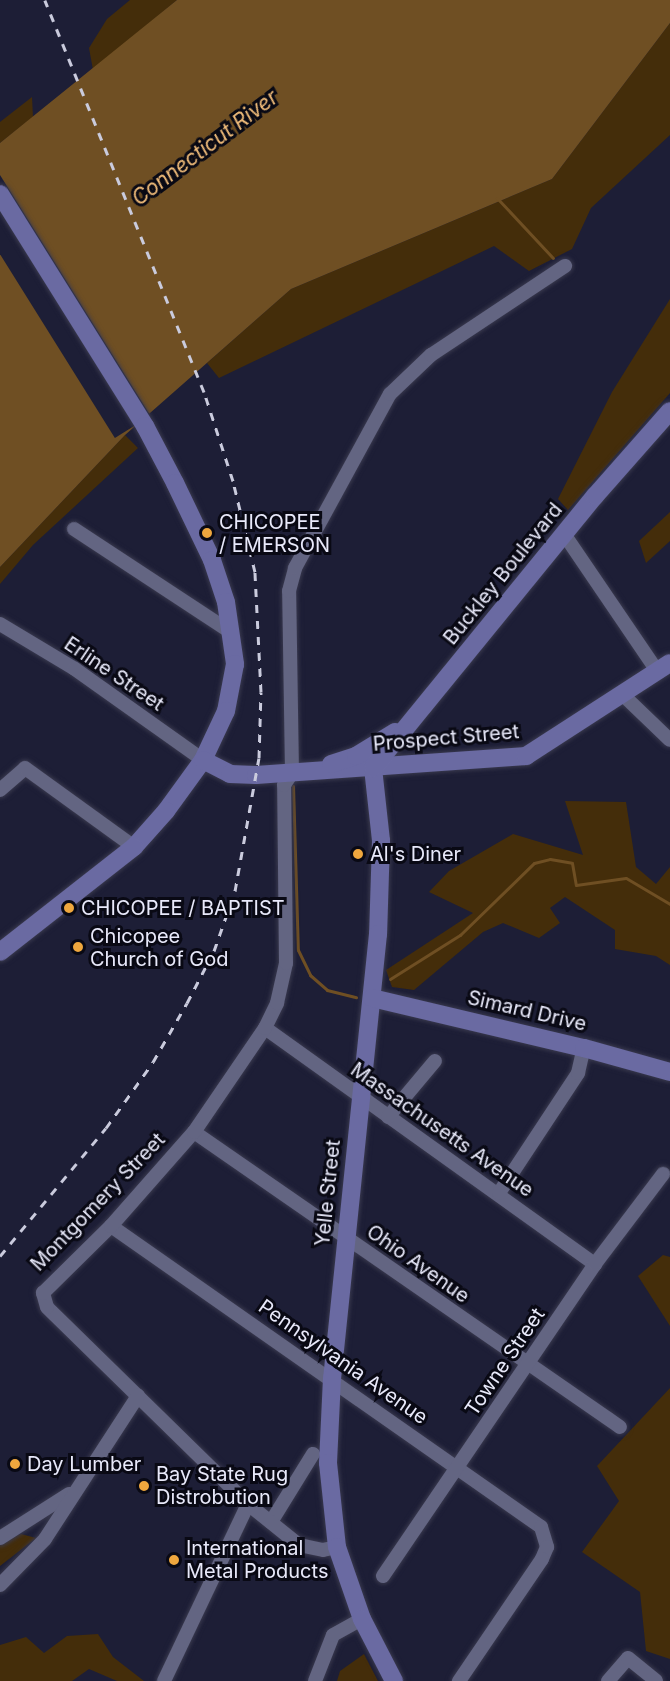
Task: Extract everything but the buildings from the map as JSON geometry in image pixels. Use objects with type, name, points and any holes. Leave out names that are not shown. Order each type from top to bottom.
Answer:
[{"type":"main road","points":[[0,194],[145,426],[212,560],[231,632],[233,683],[226,711],[203,760],[134,847],[0,952]]},
{"type":"main road","name":"Buckley Boulevard","points":[[373,768],[564,534],[670,411]]},
{"type":"main road","name":"Prospect Street","points":[[203,760],[230,774],[373,768],[526,756],[663,667]]},
{"type":"main road","points":[[300,772],[356,756],[414,720]]},
{"type":"main road","name":"Yelle Street","points":[[362,1619],[337,1547],[328,1463],[332,1378],[372,998],[381,841],[373,768]]},
{"type":"main road","name":"Simard Drive","points":[[372,998],[584,1047],[670,1072]]},
{"type":"main road","points":[[362,1619],[394,1681]]},
{"type":"street","name":"Montgomery Street","points":[[337,1547],[322,1550],[299,1545],[248,1504],[44,1299],[47,1286],[111,1226],[194,1132],[265,1028],[277,1003],[286,963],[284,785],[300,772],[290,591],[296,568],[335,491],[390,394],[408,374],[565,266]]},
{"type":"street","points":[[74,529],[231,632]]},
{"type":"street","points":[[564,534],[663,667]]},
{"type":"street","name":"Erline Street","points":[[0,624],[75,669],[203,760]]},
{"type":"street","points":[[622,694],[670,740]]},
{"type":"street","points":[[0,790],[6,777],[26,768],[134,847]]},
{"type":"street","name":"Massachusetts Avenue","points":[[265,1028],[388,1117],[500,1193],[595,1264]]},
{"type":"street","points":[[500,1193],[578,1073],[584,1047]]},
{"type":"street","points":[[388,1117],[435,1061]]},
{"type":"street","name":"Ohio Avenue","points":[[194,1132],[620,1427]]},
{"type":"street","name":"Towne Street","points":[[383,1575],[595,1264],[663,1173]]},
{"type":"street","name":"Pennsylvania Avenue","points":[[111,1226],[458,1466],[541,1527],[546,1537],[547,1547],[542,1559],[459,1681]]},
{"type":"street","points":[[0,1585],[45,1539],[138,1396]]},
{"type":"street","points":[[271,1522],[313,1454]]},
{"type":"street","points":[[0,1538],[47,1511],[79,1486]]},
{"type":"street","points":[[164,1681],[248,1504]]},
{"type":"street","points":[[316,1677],[333,1635],[362,1619]]},
{"type":"street","points":[[609,1681],[628,1658],[656,1681]]},
{"type":"shaded area","points":[[130,0],[177,0],[93,70],[89,48],[107,19]]},
{"type":"shaded area","points":[[670,23],[670,135],[591,208],[572,249],[529,271],[494,246],[219,378],[207,363],[291,289],[552,179]]},
{"type":"shaded area","points":[[32,97],[33,117],[0,143],[0,122]]},
{"type":"shaded area","points":[[670,299],[670,393],[568,510],[558,499],[612,392]]},
{"type":"shaded area","points":[[125,435],[138,448],[33,545],[0,584],[0,567]]},
{"type":"shaded area","points":[[670,512],[670,541],[646,563],[639,541]]},
{"type":"shaded area","points":[[565,801],[626,802],[636,867],[656,884],[670,867],[670,965],[656,956],[615,949],[615,930],[565,897],[550,908],[560,923],[539,938],[503,923],[483,932],[414,990],[392,987],[386,970],[473,913],[429,892],[449,871],[513,834],[583,855]]},
{"type":"shaded area","points":[[663,1255],[670,1257],[670,1326],[638,1276]]},
{"type":"shaded area","points":[[670,1388],[670,1659],[646,1651],[640,1592],[582,1552],[619,1501],[597,1466]]},
{"type":"shaded area","points":[[21,1534],[36,1538],[0,1566],[0,1542]]},
{"type":"shaded area","points":[[98,1634],[113,1657],[144,1681],[117,1681],[89,1669],[72,1681],[0,1681],[0,1645],[26,1637],[44,1653],[67,1636]]},
{"type":"shaded area","points":[[364,1654],[378,1681],[337,1681],[340,1671]]},
{"type":"water","name":"Connecticut River","points":[[177,0],[670,0],[670,23],[552,179],[291,289],[125,435],[0,567],[0,143]]},
{"type":"pier","points":[[0,175],[150,416],[115,438],[0,254]]},
{"type":"waterway","points":[[497,198],[553,258]]},
{"type":"waterway","points":[[293,786],[298,950],[310,975],[327,990],[356,997]]},
{"type":"waterway","points":[[390,979],[460,935],[534,863],[550,859],[572,863],[576,885],[626,878],[670,904]]},
{"type":"railway","points":[[0,1256],[106,1128],[153,1062],[187,1003],[214,951],[235,891],[259,758],[261,692],[255,572],[233,481],[204,392],[45,0]]},
{"type":"place","name":"CHICOPEE / EMERSON","points":[[207,533]]},
{"type":"place","name":"Al's Diner","points":[[358,854]]},
{"type":"place","name":"CHICOPEE / BAPTIST","points":[[69,908]]},
{"type":"place","name":"Chicopee Church of God","points":[[78,947]]},
{"type":"place","name":"Day Lumber","points":[[15,1464]]},
{"type":"place","name":"Bay State Rug Distrobution","points":[[144,1486]]},
{"type":"place","name":"International Metal Products","points":[[174,1560]]}]
